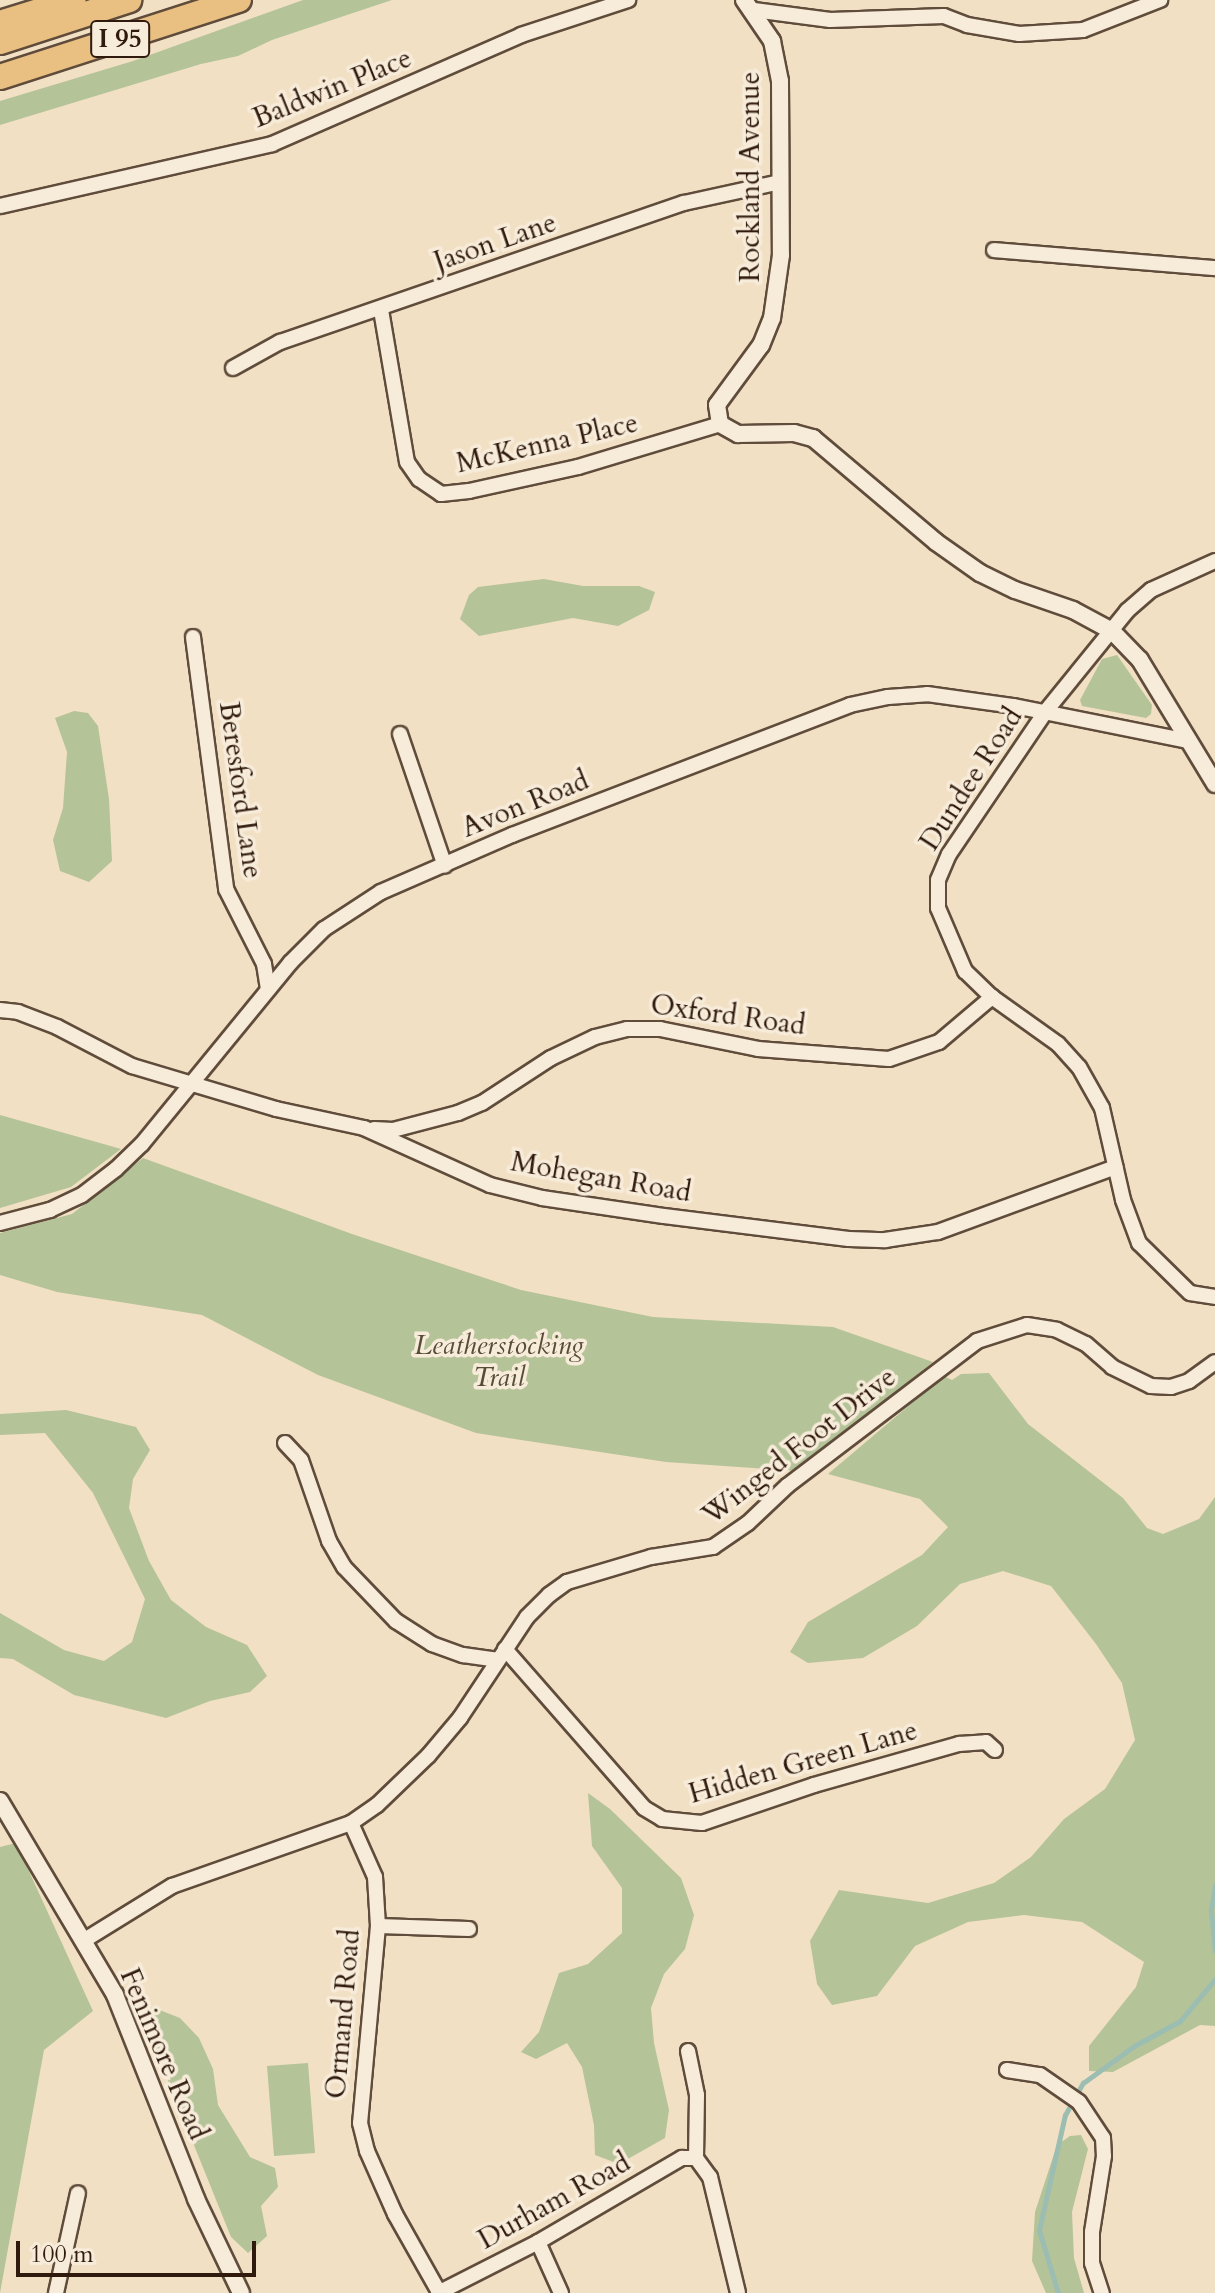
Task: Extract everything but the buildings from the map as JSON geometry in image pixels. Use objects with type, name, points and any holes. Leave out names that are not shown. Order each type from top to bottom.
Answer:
[{"type":"highway","points":[[0,23],[74,0]]},
{"type":"highway","name":"I 95","points":[[0,42],[129,0]]},
{"type":"highway","name":"I 95","points":[[0,77],[239,0]]},
{"type":"street","name":"Baldwin Place","points":[[0,206],[272,144],[521,35],[628,0]]},
{"type":"street","points":[[749,5],[830,20],[944,16],[967,25],[1019,34],[1083,30],[1160,0]]},
{"type":"street","name":"Rockland Avenue","points":[[720,424],[717,405],[761,345],[772,318],[781,255],[780,81],[772,41],[749,5]]},
{"type":"street","name":"Jason Lane","points":[[233,368],[280,342],[381,310],[684,203],[780,182]]},
{"type":"street","points":[[994,250],[1215,268]]},
{"type":"street","name":"McKenna Place","points":[[381,310],[407,462],[419,479],[441,494],[469,491],[578,467],[720,424]]},
{"type":"street","points":[[720,424],[738,434],[794,433],[813,438],[936,542],[980,573],[1015,590],[1073,610],[1112,631],[1140,660],[1215,784]]},
{"type":"street","name":"Dundee Road","points":[[1215,561],[1151,590],[1112,631],[1046,711],[949,854],[938,880],[938,908],[965,971],[992,997],[1058,1044],[1079,1067],[1102,1108],[1123,1200],[1139,1243],[1190,1293],[1215,1297]]},
{"type":"street","name":"Beresford Lane","points":[[193,637],[226,889],[264,964],[268,990]]},
{"type":"street","name":"Avon Road","points":[[0,1223],[50,1210],[82,1195],[142,1144],[268,990],[324,929],[381,892],[512,835],[850,705],[888,697],[927,694],[1046,711],[1188,741]]},
{"type":"street","points":[[400,734],[445,866]]},
{"type":"street","name":"Oxford Road","points":[[364,1128],[393,1130],[458,1113],[482,1103],[551,1058],[595,1037],[627,1029],[660,1029],[758,1049],[889,1059],[939,1042],[992,997]]},
{"type":"street","name":"Mohegan Road","points":[[0,1010],[18,1012],[57,1027],[132,1066],[276,1109],[364,1128],[477,1180],[542,1198],[849,1239],[885,1240],[938,1232],[1116,1167]]},
{"type":"street","name":"Winged Foot Drive","points":[[83,1941],[172,1886],[351,1823],[377,1805],[428,1756],[460,1718],[527,1617],[567,1582],[651,1557],[713,1547],[748,1523],[787,1486],[977,1341],[1027,1325],[1057,1330],[1086,1344],[1112,1367],[1151,1386],[1171,1387],[1189,1381],[1215,1362]]},
{"type":"street","points":[[285,1443],[301,1460],[329,1541],[354,1578],[396,1621],[432,1644],[463,1655],[501,1654]]},
{"type":"street","name":"Hidden Green Lane","points":[[501,1654],[644,1808],[662,1819],[702,1823],[800,1789],[959,1744],[986,1742],[995,1750]]},
{"type":"street","name":"Fenimore Road","points":[[0,1801],[8,1824],[115,1995],[196,2199],[241,2293]]},
{"type":"street","name":"Ormand Road","points":[[351,1823],[375,1877],[378,1926],[360,2123],[367,2151],[438,2293]]},
{"type":"street","points":[[378,1926],[469,1929]]},
{"type":"street","points":[[688,2051],[697,2095],[696,2158],[710,2177],[738,2293]]},
{"type":"street","points":[[1007,2070],[1040,2075],[1065,2092],[1079,2102],[1103,2138],[1104,2156],[1092,2232],[1092,2263],[1102,2293]]},
{"type":"street","name":"Durham Road","points":[[438,2293],[538,2242],[682,2158],[696,2158]]},
{"type":"street","points":[[56,2293],[78,2193]]},
{"type":"street","points":[[538,2242],[561,2293]]},
{"type":"green space","points":[[303,0],[392,0],[272,40],[238,56],[201,64],[0,125],[0,101],[133,61]]},
{"type":"green space","points":[[544,579],[583,586],[639,586],[655,592],[649,610],[618,626],[573,618],[479,636],[460,619],[469,595],[478,587]]},
{"type":"green space","points":[[1117,655],[1152,705],[1151,714],[1146,718],[1082,706],[1080,700],[1102,659]]},
{"type":"green space","points":[[74,711],[88,713],[98,726],[109,799],[112,861],[89,882],[60,871],[53,840],[63,808],[67,752],[55,718]]},
{"type":"green space","points":[[0,1115],[121,1149],[71,1187],[0,1208]]},
{"type":"green space","name":"Leatherstocking Trail","points":[[143,1158],[352,1234],[521,1290],[653,1317],[833,1327],[933,1362],[797,1471],[666,1462],[476,1433],[318,1375],[202,1315],[57,1292],[0,1275],[0,1233],[72,1214]]},
{"type":"green space","points":[[989,1373],[1028,1424],[1123,1498],[1147,1528],[1163,1534],[1199,1519],[1215,1497],[1215,2026],[1200,2025],[1113,2072],[1089,2071],[1089,2046],[1136,1987],[1144,1962],[1082,1922],[1024,1915],[968,1922],[915,1946],[877,1996],[832,2005],[817,1984],[810,1941],[839,1890],[928,1903],[994,1883],[1031,1857],[1064,1819],[1105,1789],[1135,1740],[1122,1683],[1051,1586],[1003,1571],[960,1584],[917,1626],[863,1658],[808,1663],[790,1652],[808,1622],[922,1555],[948,1527],[920,1499],[828,1474],[944,1376],[952,1380],[961,1374]]},
{"type":"green space","points":[[66,1410],[136,1427],[150,1450],[133,1479],[129,1508],[149,1561],[171,1600],[206,1627],[247,1645],[267,1676],[250,1692],[210,1701],[166,1718],[74,1695],[13,1659],[0,1658],[0,1613],[64,1650],[104,1661],[132,1642],[145,1599],[93,1493],[45,1433],[0,1435],[0,1414]]},
{"type":"green space","points":[[588,1793],[610,1809],[681,1878],[694,1915],[685,1949],[664,1974],[651,2008],[654,2043],[669,2110],[665,2138],[619,2164],[595,2155],[594,2125],[582,2067],[567,2043],[536,2059],[521,2052],[539,2032],[559,1973],[588,1964],[622,1933],[622,1888],[592,1846]]},
{"type":"green space","points":[[16,1843],[93,2011],[44,2050],[0,2293],[0,1847]]},
{"type":"green space","points":[[152,2007],[180,2018],[199,2038],[213,2069],[218,2105],[250,2157],[275,2168],[278,2187],[261,2206],[267,2236],[248,2253],[231,2237],[146,2026]]},
{"type":"green space","points":[[308,2063],[315,2153],[274,2156],[267,2066]]},
{"type":"green space","points":[[1081,2135],[1088,2149],[1072,2212],[1074,2258],[1084,2293],[1046,2293],[1032,2261],[1035,2212],[1057,2145],[1070,2136]]},
{"type":"waterway","points":[[1215,1885],[1211,1911],[1215,1951]]},
{"type":"waterway","points":[[1058,2293],[1039,2230],[1065,2115],[1083,2083],[1134,2046],[1180,2021],[1215,1979]]}]
